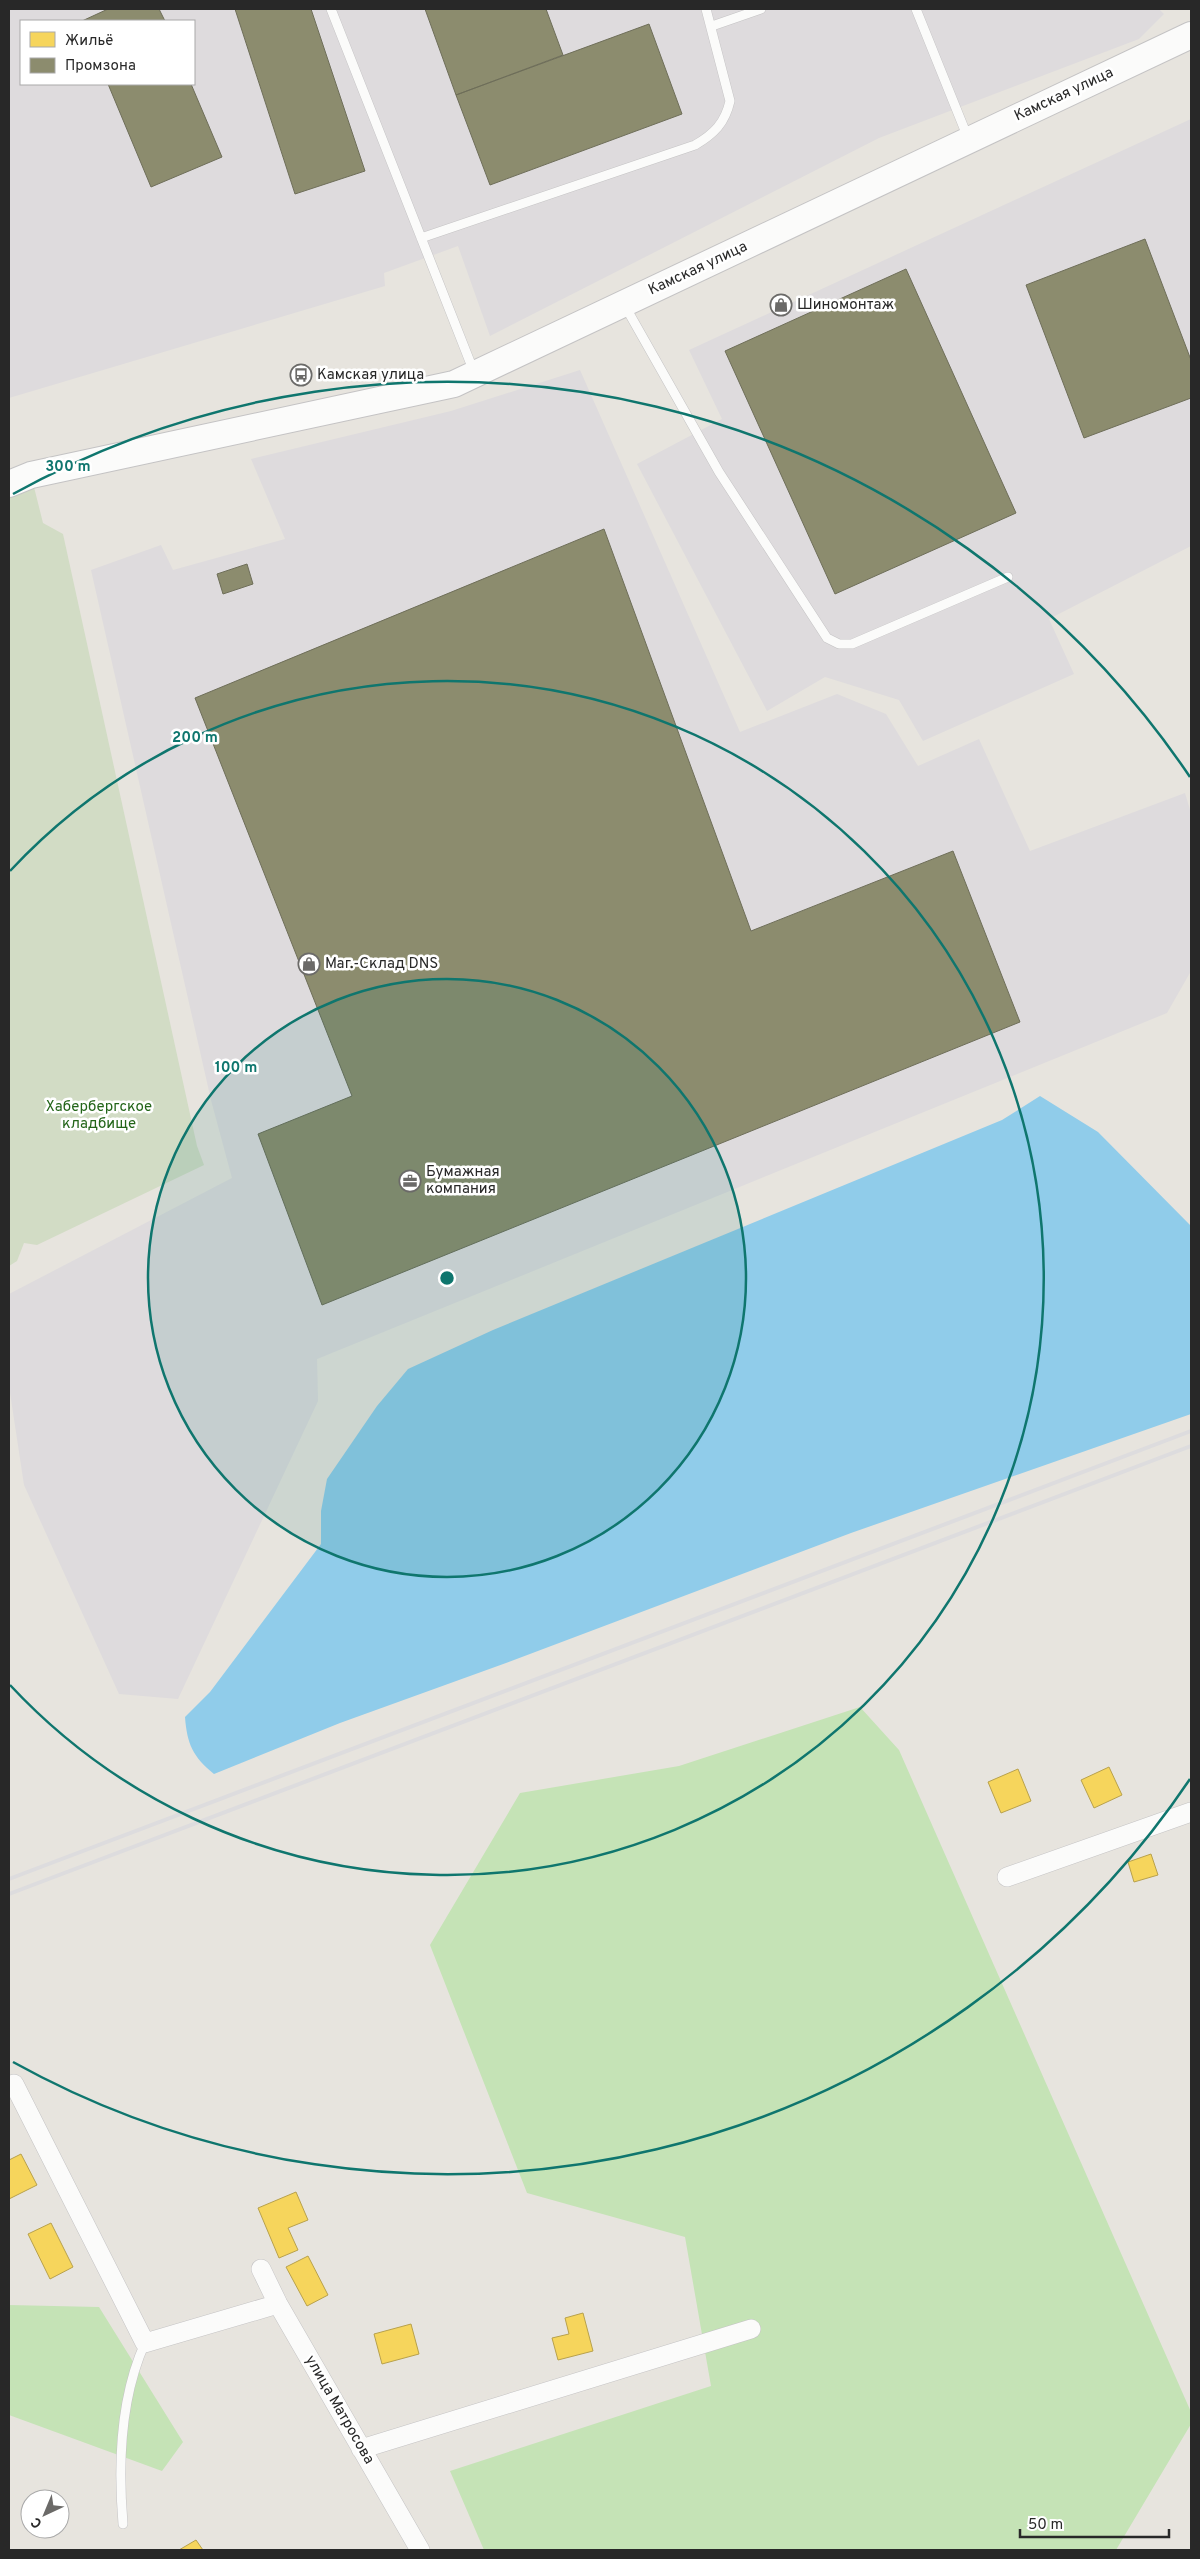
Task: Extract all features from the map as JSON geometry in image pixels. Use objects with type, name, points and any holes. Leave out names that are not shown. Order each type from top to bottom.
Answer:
[{"type":"main road","name":"Камская улица","points":[[9,484],[31,475],[454,384],[1191,35]]},
{"type":"street","points":[[1007,1877],[1191,1812]]},
{"type":"street","points":[[14,2084],[145,2342],[278,2304]]},
{"type":"street","name":"улица Матросова","points":[[261,2269],[278,2304],[420,2550]]},
{"type":"street","points":[[361,2449],[751,2329]]},
{"type":"lane","points":[[331,9],[475,374]]},
{"type":"lane","points":[[421,238],[695,144],[706,138],[727,116],[730,101],[712,26],[706,9]]},
{"type":"lane","points":[[712,26],[761,9]]},
{"type":"lane","points":[[916,9],[969,140]]},
{"type":"lane","points":[[624,304],[719,472],[827,638],[839,644],[852,644],[1008,577]]},
{"type":"lane","points":[[123,2524],[120,2485],[122,2445],[130,2391],[145,2342]]},
{"type":"shaded area","points":[[9,9],[1159,9],[1164,14],[1139,39],[879,138],[490,336],[458,246],[384,273],[385,286],[9,398]]},
{"type":"shaded area","points":[[1191,119],[1191,546],[1049,619],[1074,674],[923,741],[899,700],[825,677],[767,711],[637,464],[722,419],[689,350]]},
{"type":"shaded area","points":[[580,370],[740,732],[837,694],[886,714],[918,766],[979,739],[1030,851],[1185,793],[1191,813],[1191,971],[1167,1013],[317,1359],[318,1401],[178,1699],[119,1694],[24,1485],[9,1386],[9,1294],[232,1178],[211,1100],[91,570],[161,545],[173,570],[285,539],[251,459],[451,411]]},
{"type":"green space","name":"Хабербергское кладбище","points":[[34,487],[43,523],[63,534],[197,1146],[204,1165],[37,1245],[24,1243],[17,1261],[9,1266],[9,498]]},
{"type":"green space","points":[[860,1707],[899,1750],[1191,2412],[1191,2424],[1116,2550],[484,2550],[450,2471],[711,2386],[685,2237],[527,2193],[430,1945],[520,1793],[679,1766]]},
{"type":"green space","points":[[9,2305],[99,2307],[183,2442],[162,2471],[9,2415]]},
{"type":"water","points":[[1040,1096],[1098,1132],[1191,1226],[1191,1414],[851,1533],[506,1663],[340,1723],[214,1774],[196,1756],[187,1735],[185,1717],[210,1692],[321,1544],[321,1511],[327,1479],[377,1406],[408,1369],[493,1330],[1002,1120]]},
{"type":"building: Жильё","points":[[1109,1767],[1122,1795],[1094,1808],[1081,1780]]},
{"type":"building: Жильё","points":[[1018,1769],[1031,1801],[1001,1813],[988,1782]]},
{"type":"building: Жильё","points":[[1151,1854],[1158,1875],[1134,1882],[1128,1862]]},
{"type":"building: Жильё","points":[[21,2154],[37,2185],[9,2199],[9,2160]]},
{"type":"building: Жильё","points":[[296,2192],[308,2220],[288,2228],[298,2250],[279,2258],[258,2208]]},
{"type":"building: Жильё","points":[[51,2223],[73,2267],[50,2279],[28,2234]]},
{"type":"building: Жильё","points":[[308,2256],[328,2295],[307,2306],[286,2267]]},
{"type":"building: Жильё","points":[[583,2313],[593,2351],[558,2360],[552,2338],[569,2334],[565,2318]]},
{"type":"building: Жильё","points":[[411,2324],[419,2354],[382,2364],[374,2334]]},
{"type":"building: Жильё","points":[[196,2540],[203,2550],[179,2550]]},
{"type":"building: Промзона","points":[[108,9],[159,9],[164,20],[84,20]]},
{"type":"building: Промзона","points":[[235,9],[311,9],[365,171],[295,194]]},
{"type":"building: Промзона","points":[[425,9],[546,9],[563,55],[456,95]]},
{"type":"building: Промзона","points":[[649,24],[682,114],[490,185],[456,95]]},
{"type":"building: Промзона","points":[[108,85],[191,85],[222,157],[151,187]]},
{"type":"building: Промзона","points":[[1145,239],[1191,360],[1191,398],[1084,438],[1026,285]]},
{"type":"building: Промзона","points":[[906,269],[1016,513],[835,594],[725,351]]},
{"type":"building: Промзона","points":[[604,529],[751,931],[953,851],[1020,1022],[322,1305],[258,1134],[352,1096],[195,698]]},
{"type":"building: Промзона","points":[[247,564],[253,584],[223,594],[217,574]]},
{"type":"railway","points":[[9,1879],[1191,1431]]},
{"type":"railway","points":[[9,1894],[1191,1446]]},
{"type":"place","name":"Шиномонтаж","points":[[781,305]]},
{"type":"place","name":"Камская улица","points":[[301,375]]},
{"type":"place","name":"Маг.-Склад DNS","points":[[309,964]]},
{"type":"place","name":"Бумажная компания","points":[[410,1181]]}]
